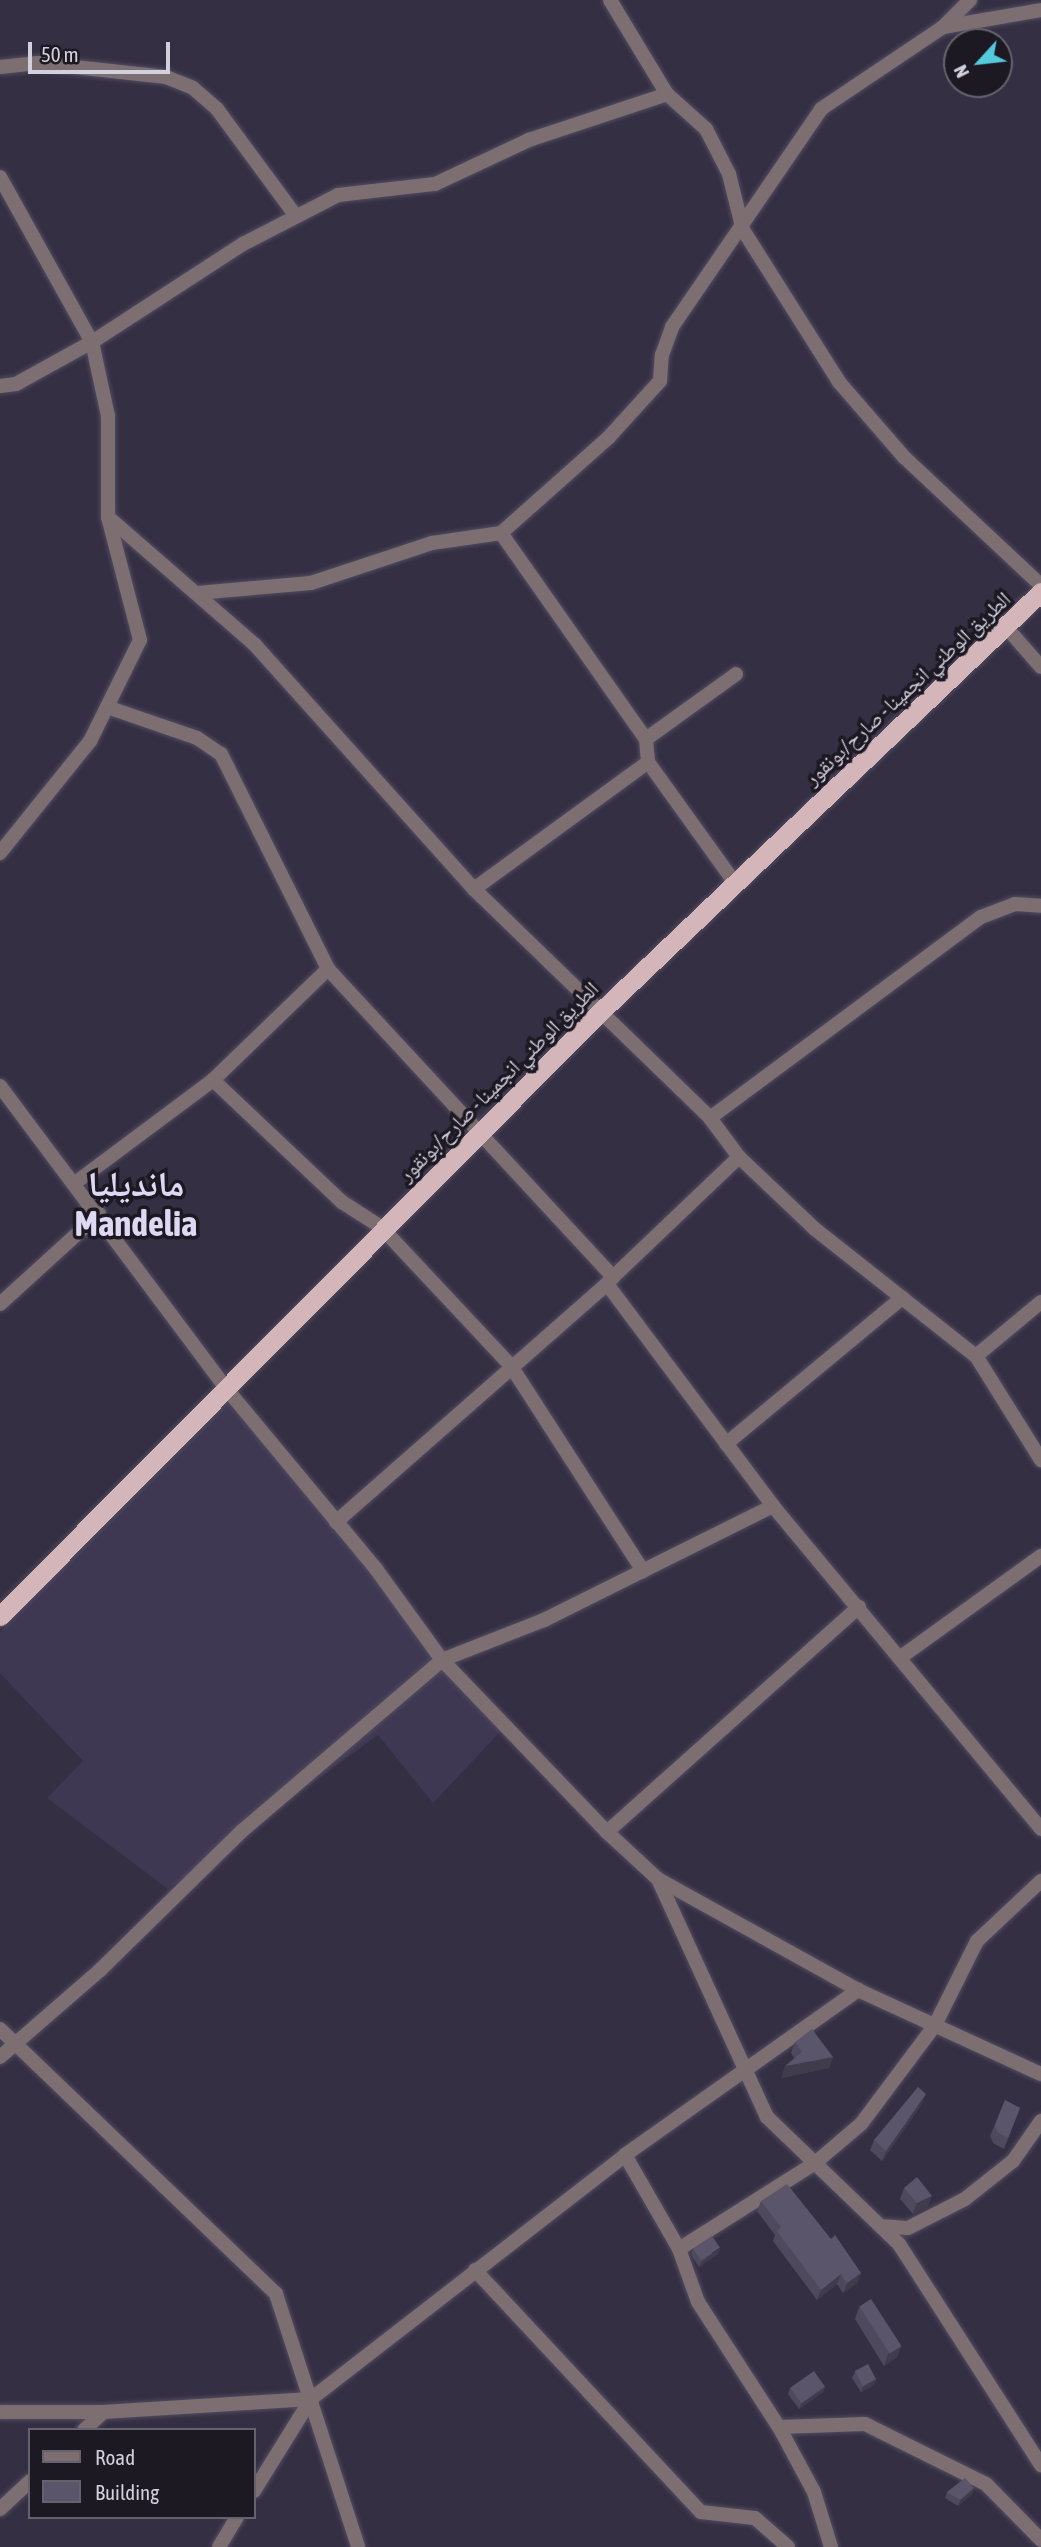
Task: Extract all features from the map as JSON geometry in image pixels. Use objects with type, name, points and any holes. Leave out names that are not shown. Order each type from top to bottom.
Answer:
[{"type":"highway","name":"الطريق الوطني انجمينا - صارح/بونقور","points":[[0,1616],[381,1227],[598,1014],[1041,593]]},
{"type":"street","points":[[610,0],[667,94],[706,129],[729,174],[743,230],[839,382],[904,457],[1041,585]]},
{"type":"street","points":[[197,593],[311,583],[432,544],[501,533],[610,438],[660,381],[662,355],[672,327],[743,230],[821,110],[943,27],[970,0]]},
{"type":"street","points":[[943,27],[1041,10]]},
{"type":"street","points":[[0,67],[38,63],[166,77],[193,88],[217,109],[296,216]]},
{"type":"street","points":[[0,386],[16,384],[92,342],[243,244],[338,195],[435,184],[529,140],[667,94]]},
{"type":"street","points":[[0,177],[92,342],[108,416],[108,517],[141,640],[90,741],[0,853]]},
{"type":"street","points":[[108,517],[255,645],[474,889],[598,1014],[710,1118],[739,1157],[815,1229],[976,1356],[1041,1460]]},
{"type":"street","points":[[501,533],[646,739],[648,762],[735,883]]},
{"type":"street","points":[[1006,626],[1041,667]]},
{"type":"street","points":[[646,739],[736,674]]},
{"type":"street","points":[[107,707],[197,738],[221,754],[328,969],[610,1280],[773,1506],[1041,1829]]},
{"type":"street","points":[[474,889],[648,762]]},
{"type":"street","points":[[710,1118],[981,917],[1015,904],[1041,906]]},
{"type":"street","points":[[75,1182],[213,1080],[328,969]]},
{"type":"street","points":[[213,1080],[342,1202],[381,1227],[510,1366],[643,1571]]},
{"type":"street","points":[[0,1086],[6,1104],[75,1182],[225,1387],[336,1522],[442,1660],[607,1832],[658,1879],[859,1990],[1041,2074]]},
{"type":"street","points":[[336,1522],[610,1280],[739,1157]]},
{"type":"street","points":[[0,1304],[99,1214]]},
{"type":"street","points":[[726,1444],[902,1298]]},
{"type":"street","points":[[976,1356],[1041,1302]]},
{"type":"street","points":[[0,2057],[16,2045],[242,1830],[442,1660],[544,1620],[773,1506]]},
{"type":"street","points":[[901,1657],[1041,1556]]},
{"type":"street","points":[[607,1832],[859,1607]]},
{"type":"street","points":[[658,1879],[766,2117],[899,2244],[1041,2465]]},
{"type":"street","points":[[679,2249],[815,2163],[861,2124],[934,2025],[977,1941],[1041,1881]]},
{"type":"street","points":[[256,2488],[311,2399],[625,2155],[859,1990]]},
{"type":"street","points":[[0,2029],[276,2294],[358,2547]]},
{"type":"street","points":[[880,2226],[908,2228],[965,2199],[1013,2161],[1041,2121]]},
{"type":"street","points":[[625,2155],[679,2249],[698,2302],[779,2427],[814,2492],[831,2547]]},
{"type":"street","points":[[475,2270],[701,2512],[755,2518],[788,2547]]},
{"type":"street","points":[[0,2412],[103,2412],[311,2399]]},
{"type":"street","points":[[86,2428],[103,2412]]},
{"type":"street","points":[[779,2427],[866,2424],[986,2484],[1041,2540]]},
{"type":"street","points":[[0,2509],[28,2483]]},
{"type":"street","points":[[219,2547],[236,2519]]},
{"type":"shaded area","points":[[224,1397],[501,1731],[433,1803],[378,1735],[168,1889],[47,1798],[83,1761],[0,1673],[0,1632]]},
{"type":"building","points":[[812,2029],[833,2057],[785,2066],[802,2052],[795,2042]]},
{"type":"building","points":[[918,2087],[926,2094],[886,2151],[874,2140]]},
{"type":"building","points":[[1005,2100],[1020,2108],[1008,2138],[997,2132],[995,2125]]},
{"type":"building","points":[[917,2177],[932,2196],[917,2203],[904,2188]]},
{"type":"building","points":[[787,2184],[831,2239],[835,2235],[861,2273],[847,2283],[841,2274],[821,2290],[777,2231],[781,2227],[761,2201]]},
{"type":"building","points":[[712,2236],[720,2248],[701,2260],[693,2249]]},
{"type":"building","points":[[871,2299],[901,2346],[890,2354],[859,2307]]},
{"type":"building","points":[[868,2364],[876,2379],[863,2386],[855,2371]]},
{"type":"building","points":[[814,2371],[825,2387],[801,2403],[790,2388]]},
{"type":"building","points":[[965,2478],[974,2488],[960,2500],[947,2492]]},
{"type":"district","name":"مانديليا Mandelia","points":[[136,1203]]}]
